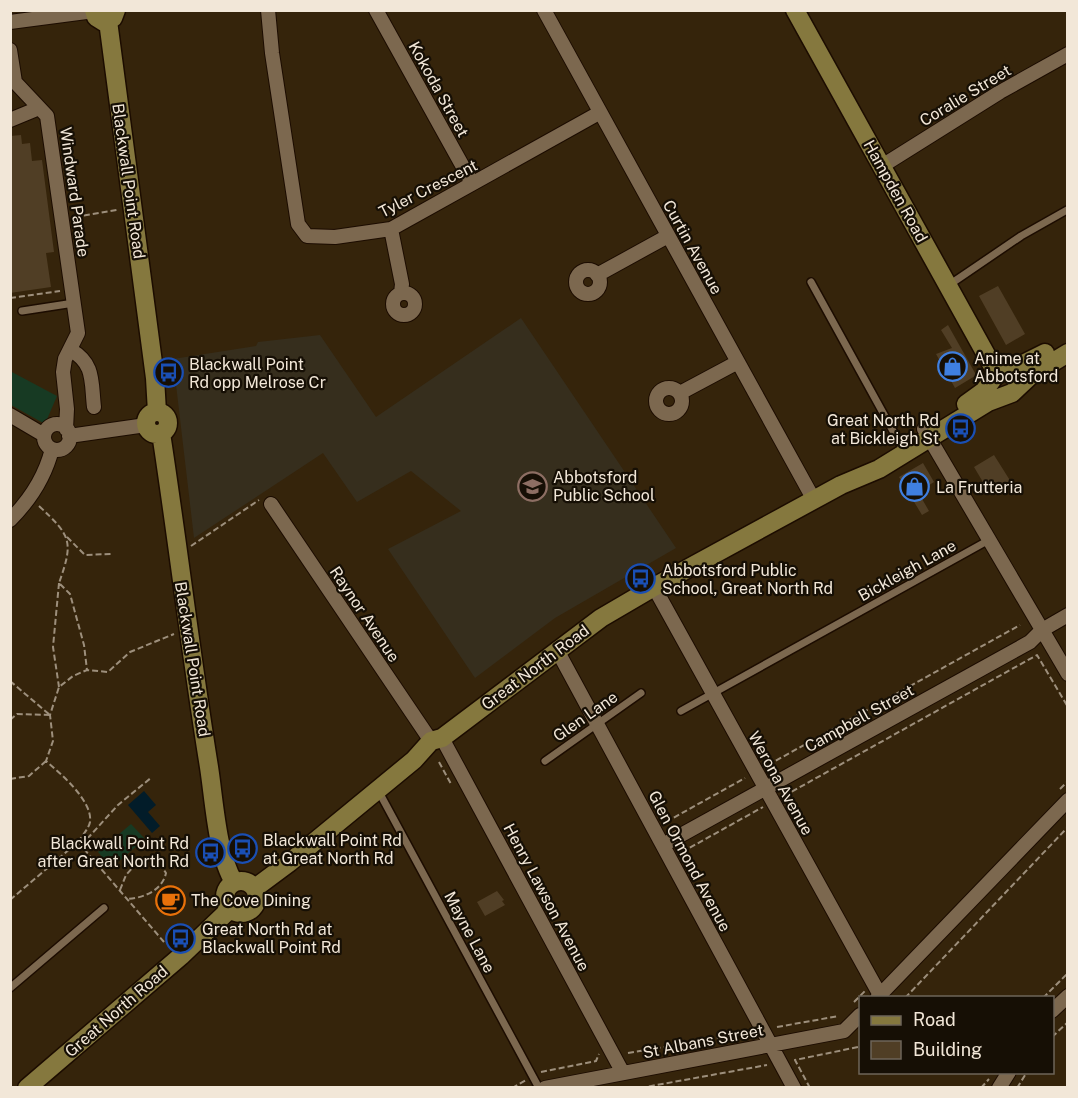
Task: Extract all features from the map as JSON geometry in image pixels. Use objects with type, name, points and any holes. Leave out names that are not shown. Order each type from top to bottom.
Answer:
[{"type":"main road","name":"Hampden Road","points":[[795,10],[993,367],[1004,381]]},
{"type":"main road","name":"Blackwall Point Road","points":[[103,13],[155,378],[155,423],[217,819],[228,872],[234,882]]},
{"type":"main road","name":"Great North Road","points":[[255,888],[290,862],[436,740],[601,618],[988,402],[1004,381],[1068,340]]},
{"type":"main road","name":"Great North Road","points":[[1004,381],[1030,376],[1068,353]]},
{"type":"main road","points":[[245,881],[255,888],[258,898],[250,910],[240,913],[230,909],[225,901],[225,894],[234,882],[245,881]]},
{"type":"main road","name":"Great North Road","points":[[29,1087],[181,956],[230,909]]},
{"type":"street","name":"Tyler Crescent","points":[[268,10],[272,53],[298,224],[307,236],[323,238],[391,229],[599,113]]},
{"type":"street","name":"Kokoda Street","points":[[376,10],[472,183]]},
{"type":"street","name":"Curtin Avenue","points":[[544,10],[814,500]]},
{"type":"street","points":[[10,22],[103,13]]},
{"type":"street","name":"Windward Parade","points":[[10,50],[15,82],[47,117],[78,333],[65,359],[63,372],[68,433]]},
{"type":"street","name":"Coralie Street","points":[[882,166],[1000,92],[1068,54]]},
{"type":"street","points":[[10,120],[39,108]]},
{"type":"street","points":[[391,229],[402,284],[401,293]]},
{"type":"street","points":[[597,275],[668,236]]},
{"type":"street","points":[[71,350],[88,365],[94,408]]},
{"type":"street","points":[[680,393],[738,362]]},
{"type":"street","points":[[10,415],[44,435]]},
{"type":"street","points":[[52,449],[46,443],[44,435],[48,428],[55,424],[68,433],[155,423]]},
{"type":"street","points":[[52,449],[64,447],[68,433]]},
{"type":"street","points":[[927,434],[1068,674]]},
{"type":"street","points":[[10,520],[27,503],[38,484],[52,449]]},
{"type":"street","name":"Raynor Avenue","points":[[271,504],[436,740]]},
{"type":"street","name":"Werona Avenue","points":[[654,587],[879,996]]},
{"type":"street","name":"Campbell Street","points":[[663,845],[1030,642],[1042,630],[1068,615]]},
{"type":"street","name":"Glen Ormond Avenue","points":[[557,650],[794,1088]]},
{"type":"street","name":"Henry Lawson Avenue","points":[[436,740],[623,1073]]},
{"type":"street","points":[[879,996],[1068,800]]},
{"type":"street","points":[[1054,1010],[1068,996]]},
{"type":"street","name":"St Albans Street","points":[[551,1087],[844,1031],[859,1017]]},
{"type":"street","points":[[999,1088],[1008,1074]]},
{"type":"lane","points":[[949,285],[1029,231],[1067,210]]},
{"type":"lane","points":[[811,282],[903,449]]},
{"type":"lane","points":[[22,311],[74,303]]},
{"type":"lane","name":"Bickleigh Lane","points":[[681,711],[989,540]]},
{"type":"lane","name":"Glen Lane","points":[[545,761],[641,693]]},
{"type":"lane","name":"Mayne Lane","points":[[377,789],[539,1088]]},
{"type":"lane","points":[[10,988],[104,908]]},
{"type":"path","points":[[62,219],[117,210]]},
{"type":"path","points":[[10,298],[72,289]]},
{"type":"path","points":[[191,546],[259,500],[271,504]]},
{"type":"path","points":[[35,502],[62,527],[85,555],[111,554]]},
{"type":"path","points":[[10,779],[29,776],[46,761],[53,741],[50,715],[59,687],[53,647],[59,583],[68,558],[68,537]]},
{"type":"path","points":[[59,583],[70,594],[84,645],[87,670]]},
{"type":"path","points":[[666,822],[1020,625]]},
{"type":"path","points":[[59,687],[73,676],[87,670],[108,672],[130,652],[174,634]]},
{"type":"path","points":[[682,852],[1037,655],[1068,707]]},
{"type":"path","points":[[10,681],[50,715]]},
{"type":"path","points":[[10,720],[17,714],[50,715]]},
{"type":"path","points":[[10,900],[78,842],[90,823],[89,812],[83,800],[68,781],[46,761]]},
{"type":"path","points":[[78,842],[87,839],[118,805],[152,777]]},
{"type":"path","points":[[907,996],[1068,827]]},
{"type":"path","points":[[78,842],[164,942]]},
{"type":"path","points":[[120,891],[126,875],[135,865],[159,863],[163,867],[166,873],[161,884],[145,896],[127,899]]},
{"type":"path","points":[[1045,996],[1068,973]]},
{"type":"path","points":[[777,1028],[842,1016]]},
{"type":"path","points":[[1054,1036],[1068,1022]]},
{"type":"path","points":[[629,1055],[750,1033]]},
{"type":"path","points":[[810,1088],[795,1060],[859,1046]]},
{"type":"path","points":[[512,1088],[544,1070],[596,1061]]},
{"type":"path","points":[[640,1088],[767,1065]]},
{"type":"path","points":[[1017,1088],[1026,1074]]},
{"type":"shaded area","name":"Abbotsford Public School","points":[[521,318],[676,548],[555,618],[475,678],[388,549],[461,511],[411,471],[357,502],[323,453],[194,538],[173,359],[256,346],[258,342],[320,335],[376,417]]},
{"type":"green space","points":[[10,371],[57,396],[45,424],[11,405]]},
{"type":"green space","points":[[131,824],[145,839],[111,868],[98,852]]},
{"type":"water","points":[[144,791],[156,805],[148,812],[160,826],[152,833],[128,805]]},
{"type":"building","points":[[21,135],[22,144],[30,143],[32,161],[42,160],[54,252],[46,253],[51,287],[10,293],[10,136]]},
{"type":"building","points":[[998,286],[1025,334],[1006,345],[979,296]]},
{"type":"building","points":[[948,325],[975,373],[975,376],[955,388],[936,354],[952,348],[941,330]]},
{"type":"building","points":[[994,455],[1011,482],[990,494],[974,467]]},
{"type":"building","name":"La Frutteria","points":[[923,463],[934,482],[918,492],[929,511],[922,515],[899,477]]},
{"type":"building","points":[[497,891],[505,905],[485,916],[477,902]]},
{"type":"place","name":"Anime at Abbotsford","points":[[953,367]]},
{"type":"place","name":"Blackwall Point Rd opp Melrose Cr","points":[[168,373]]},
{"type":"place","name":"Great North Rd at Bickleigh St","points":[[960,429]]},
{"type":"place","name":"Abbotsford Public School","points":[[532,486]]},
{"type":"place","name":"La Frutteria","points":[[915,487]]},
{"type":"place","name":"Abbotsford Public School, Great North Rd","points":[[641,579]]},
{"type":"place","name":"Blackwall Point Rd at Great North Rd","points":[[242,849]]},
{"type":"place","name":"Blackwall Point Rd after Great North Rd","points":[[210,852]]},
{"type":"place","name":"The Cove Dining","points":[[170,900]]},
{"type":"place","name":"Great North Rd at Blackwall Point Rd","points":[[181,938]]}]
